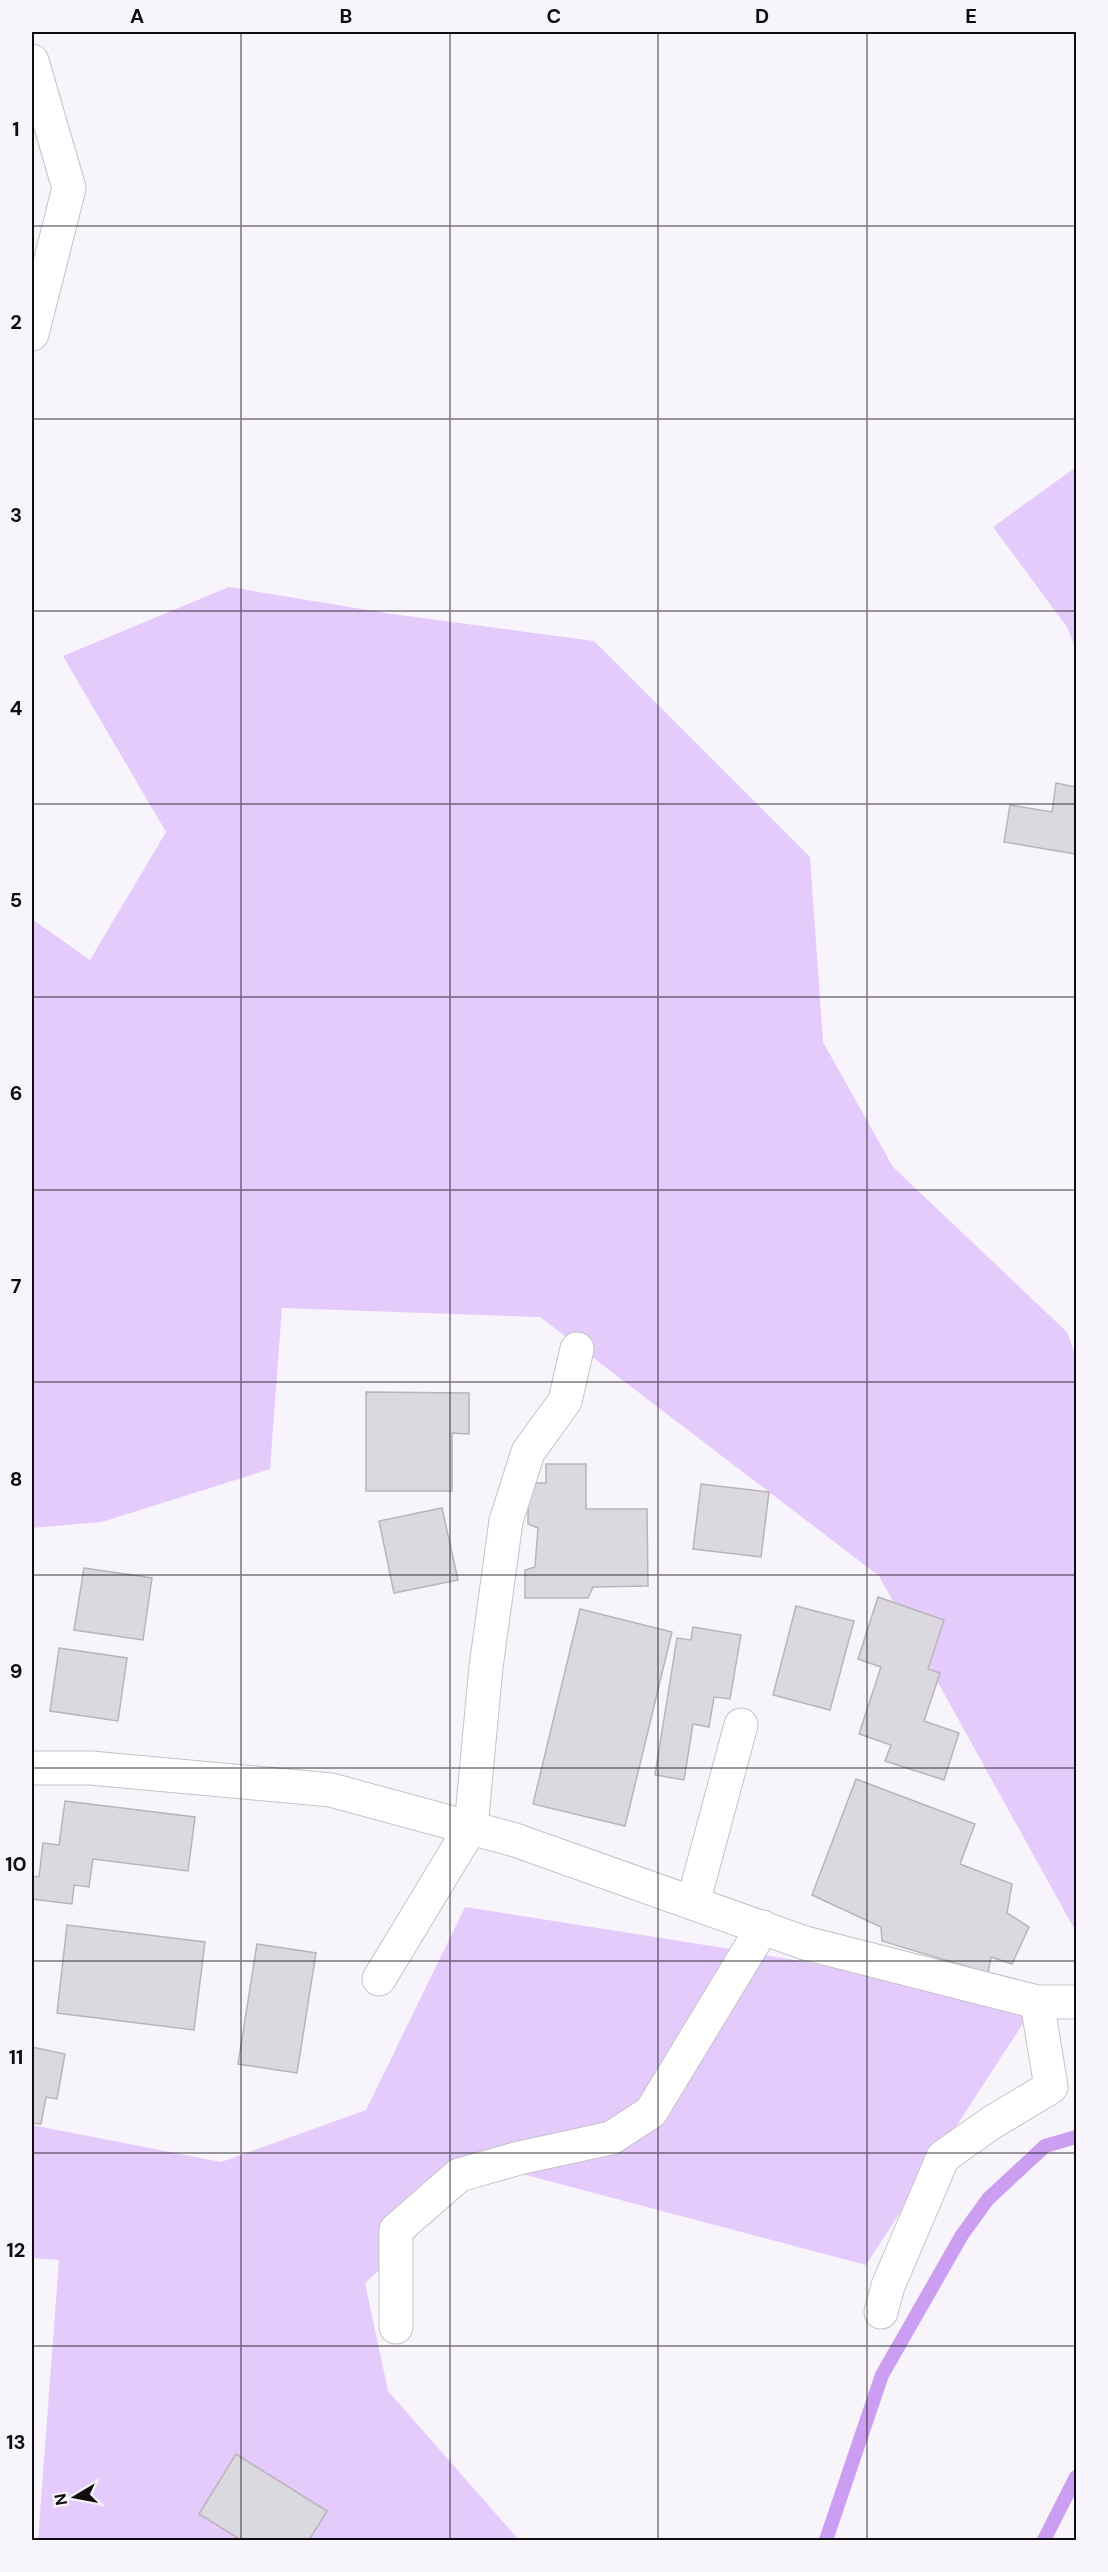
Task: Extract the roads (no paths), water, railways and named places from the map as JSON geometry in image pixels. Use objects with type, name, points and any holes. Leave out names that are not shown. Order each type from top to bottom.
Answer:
[{"type":"street","points":[[32,61],[69,188],[32,334]]},
{"type":"street","points":[[378,1979],[471,1827],[486,1667],[506,1521],[528,1452],[565,1401],[577,1349]]},
{"type":"street","points":[[693,1903],[741,1725]]},
{"type":"street","points":[[32,1768],[91,1768],[331,1790],[515,1840],[804,1943],[1037,2002],[1077,2002]]},
{"type":"street","points":[[396,2327],[396,2230],[459,2175],[519,2158],[612,2138],[651,2112],[763,1928]]},
{"type":"street","points":[[881,2312],[888,2286],[943,2157],[991,2123],[1052,2087],[1037,2002]]},
{"type":"waterway","points":[[826,2540],[882,2375],[962,2235],[988,2199],[1045,2146],[1076,2137]]},
{"type":"waterway","points":[[1044,2540],[1076,2477]]}]
